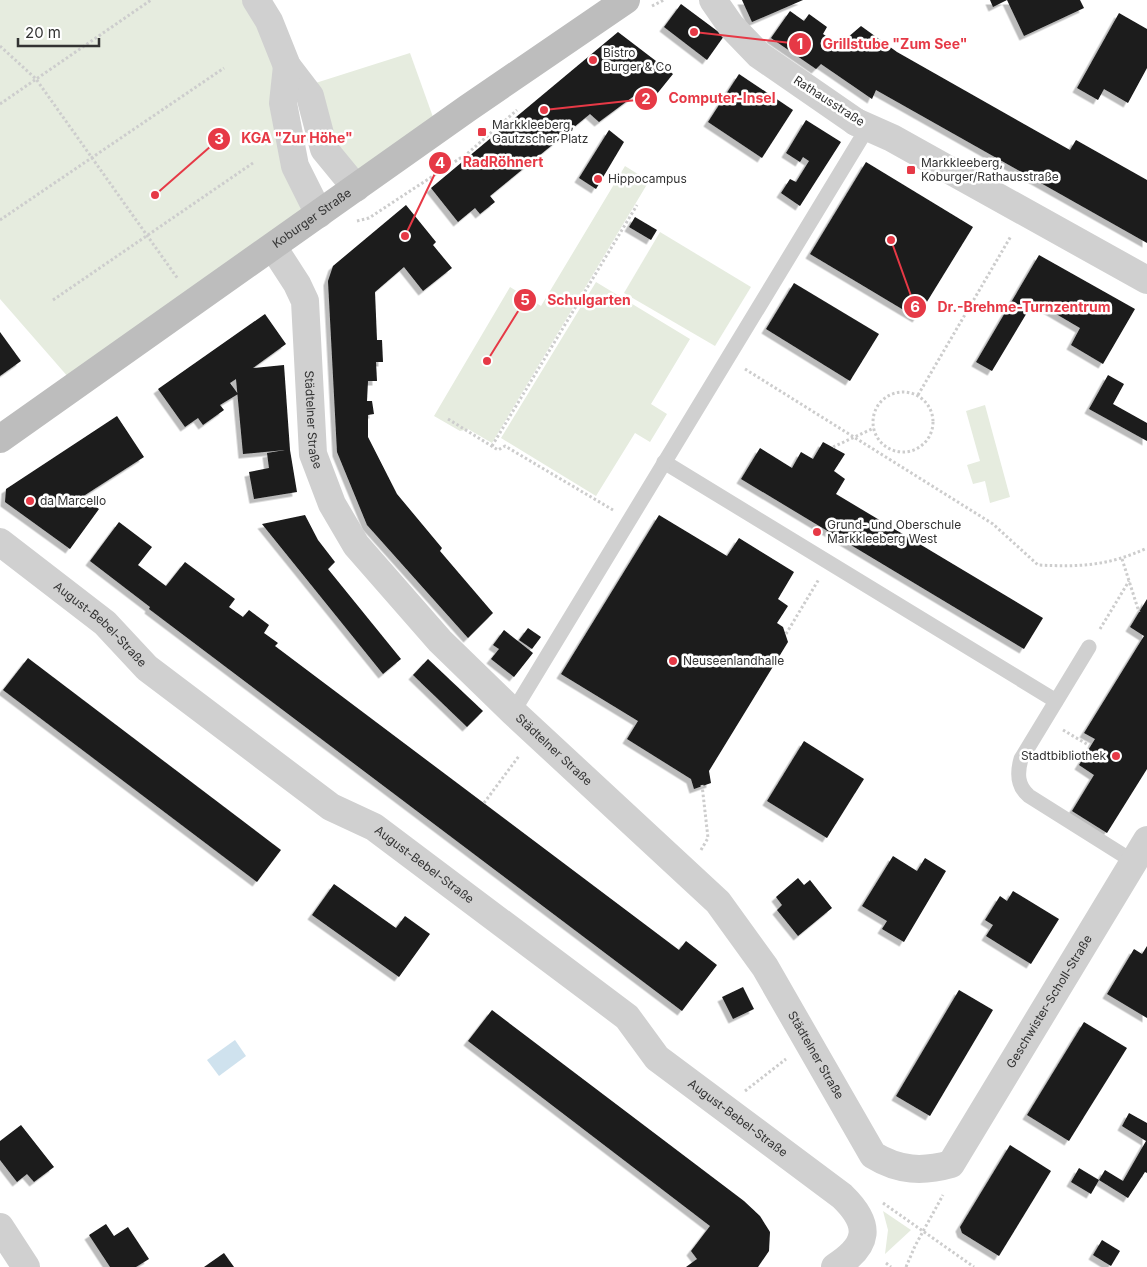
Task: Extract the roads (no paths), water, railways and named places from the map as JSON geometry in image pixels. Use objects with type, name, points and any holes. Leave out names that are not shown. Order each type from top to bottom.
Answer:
[{"type":"main road","name":"Koburger Straße","points":[[0,440],[626,0]]},
{"type":"street","points":[[256,0],[269,21],[287,66],[310,96],[324,149],[356,188]]},
{"type":"street","name":"Rathausstraße","points":[[713,0],[731,26],[759,55],[862,125],[1147,280]]},
{"type":"street","points":[[287,66],[282,104],[295,166],[319,214]]},
{"type":"street","name":"Städtelner Straße","points":[[273,247],[297,284],[305,301],[314,454],[332,504],[356,545],[440,641],[513,712],[686,871],[733,920],[765,967],[873,1155],[885,1163],[901,1168],[936,1168],[952,1164]]},
{"type":"street","name":"August-Bebel-Straße","points":[[0,542],[105,623],[147,668],[331,807],[374,827],[627,1016],[657,1058],[842,1196],[861,1218],[863,1229],[861,1244],[848,1259],[835,1267]]},
{"type":"street","name":"Geschwister-Scholl-Straße","points":[[952,1164],[1141,851]]},
{"type":"street","points":[[0,1227],[26,1267]]},
{"type":"lane","points":[[513,712],[727,358],[862,125]]},
{"type":"lane","points":[[664,462],[1056,702]]},
{"type":"lane","points":[[1090,647],[1021,759],[1018,777],[1024,792],[1141,851]]},
{"type":"water","points":[[235,1040],[246,1056],[219,1076],[207,1060]]},
{"type":"place","name":"Grillstube \"Zum See\"","points":[[694,32]]},
{"type":"place","name":"Bistro Burger & Co","points":[[593,60]]},
{"type":"place","name":"Computer-Insel","points":[[544,110]]},
{"type":"place","name":"Markkleeberg, Gautzscher Platz","points":[[482,132]]},
{"type":"place","name":"Markkleeberg, Koburger/Rathausstraße","points":[[911,170]]},
{"type":"place","name":"Hippocampus","points":[[598,179]]},
{"type":"place","name":"KGA \"Zur Höhe\"","points":[[155,195]]},
{"type":"place","name":"RadRöhnert","points":[[405,236]]},
{"type":"place","name":"Dr.-Brehme-Turnzentrum","points":[[891,240]]},
{"type":"place","name":"Schulgarten","points":[[487,361]]},
{"type":"place","name":"da Marcello","points":[[30,501]]},
{"type":"place","name":"Grund- und Oberschule Markkleeberg West","points":[[817,532]]},
{"type":"place","name":"Neuseenlandhalle","points":[[673,661]]},
{"type":"place","name":"Stadtbibliothek","points":[[1116,756]]}]
